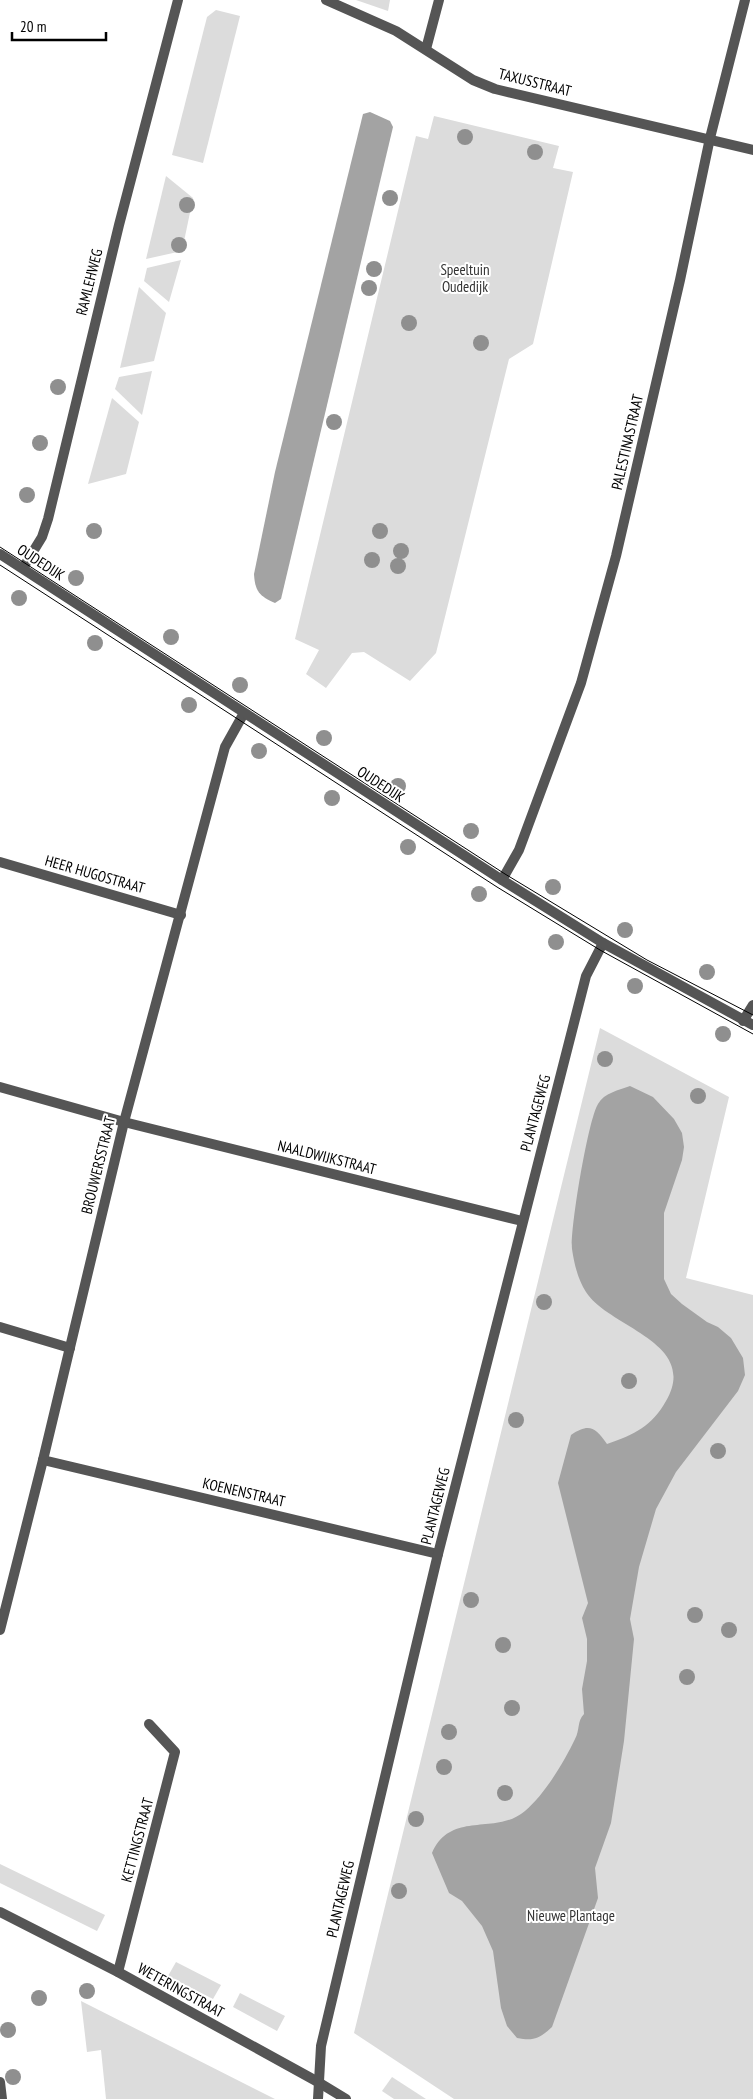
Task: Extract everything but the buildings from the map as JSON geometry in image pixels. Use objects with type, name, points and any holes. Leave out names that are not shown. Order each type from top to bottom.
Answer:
[{"type":"street","name":"RAMLEHWEG","points":[[23,568],[42,537],[48,519],[119,225],[178,0]]},
{"type":"street","name":"TAXUSSTRAAT","points":[[326,0],[396,31],[473,80],[495,89],[710,138],[753,150]]},
{"type":"street","points":[[426,49],[439,0]]},
{"type":"street","name":"PALESTINASTRAAT","points":[[502,880],[519,850],[581,683],[616,556],[680,280],[710,138],[745,0]]},
{"type":"street","name":"OUDEDIJK","points":[[0,554],[502,880],[603,943],[748,1023]]},
{"type":"street","name":"BROUWERSSTRAAT","points":[[0,1630],[44,1460],[124,1122],[226,746],[244,713]]},
{"type":"street","name":"HEER HUGOSTRAAT","points":[[0,862],[181,915]]},
{"type":"street","name":"PLANTAGEWEG","points":[[318,2099],[321,2046],[326,2022],[438,1554],[586,976],[603,943]]},
{"type":"street","points":[[748,1023],[753,1005]]},
{"type":"street","name":"NAALDWIJKSTRAAT","points":[[0,1087],[124,1122],[522,1221]]},
{"type":"street","points":[[0,1327],[70,1348]]},
{"type":"street","name":"KOENENSTRAAT","points":[[44,1460],[438,1554]]},
{"type":"street","name":"KETTINGSTRAAT","points":[[118,1972],[176,1752],[149,1724]]},
{"type":"street","name":"WETERINGSTRAAT","points":[[0,1912],[118,1972],[346,2099]]},
{"type":"street","points":[[0,2082],[2,2099]]},
{"type":"green space","points":[[356,0],[390,0],[388,11]]},
{"type":"green space","points":[[216,10],[240,16],[203,163],[172,155],[207,17]]},
{"type":"green space","name":"Speeltuin Oudedijk","points":[[434,116],[559,146],[553,168],[573,172],[533,344],[509,359],[436,653],[410,681],[364,652],[352,653],[326,688],[306,674],[319,650],[295,639],[416,136],[428,139]]},
{"type":"green space","points":[[166,176],[193,198],[182,251],[146,259]]},
{"type":"green space","points":[[181,260],[169,302],[144,281],[147,268]]},
{"type":"green space","points":[[139,287],[166,313],[154,361],[120,368]]},
{"type":"green space","points":[[152,371],[142,415],[115,389],[119,377]]},
{"type":"green space","points":[[112,398],[139,422],[126,474],[88,484]]},
{"type":"green space","name":"Nieuwe Plantage","points":[[600,1028],[729,1097],[686,1278],[753,1295],[753,2099],[454,2099],[354,2033]]},
{"type":"green space","points":[[0,1864],[105,1915],[97,1931],[0,1883]]},
{"type":"green space","points":[[176,1962],[221,1985],[213,1999],[168,1976]]},
{"type":"green space","points":[[240,1993],[285,2016],[277,2031],[233,2007]]},
{"type":"green space","points":[[81,2001],[275,2099],[106,2099],[101,2050],[87,2052]]},
{"type":"green space","points":[[392,2077],[426,2099],[394,2099],[382,2091]]},
{"type":"shaded area","points":[[370,112],[390,121],[393,127],[281,599],[275,603],[265,598],[259,592],[255,585],[254,574],[275,472],[363,114]]},
{"type":"shaded area","points":[[630,1086],[653,1097],[674,1119],[682,1133],[684,1147],[682,1160],[664,1213],[664,1279],[671,1294],[682,1304],[707,1322],[718,1327],[731,1338],[743,1358],[745,1375],[738,1391],[676,1472],[656,1509],[639,1567],[630,1619],[634,1639],[624,1741],[611,1823],[595,1868],[598,1898],[552,2027],[536,2038],[523,2039],[517,2038],[507,2026],[501,2008],[493,1951],[482,1926],[462,1901],[449,1893],[432,1853],[440,1840],[450,1832],[462,1827],[501,1822],[525,1811],[547,1787],[571,1748],[577,1736],[580,1720],[584,1714],[582,1689],[587,1661],[587,1639],[582,1618],[588,1603],[558,1483],[571,1435],[583,1429],[591,1429],[599,1434],[607,1444],[634,1433],[661,1410],[673,1381],[671,1364],[662,1350],[597,1305],[586,1292],[577,1271],[572,1249],[580,1175],[594,1114],[598,1104],[604,1097]]},
{"type":"tram line","points":[[0,547],[505,874],[647,960],[753,1015]]},
{"type":"tram line","points":[[0,565],[497,887],[600,950],[753,1034]]}]
